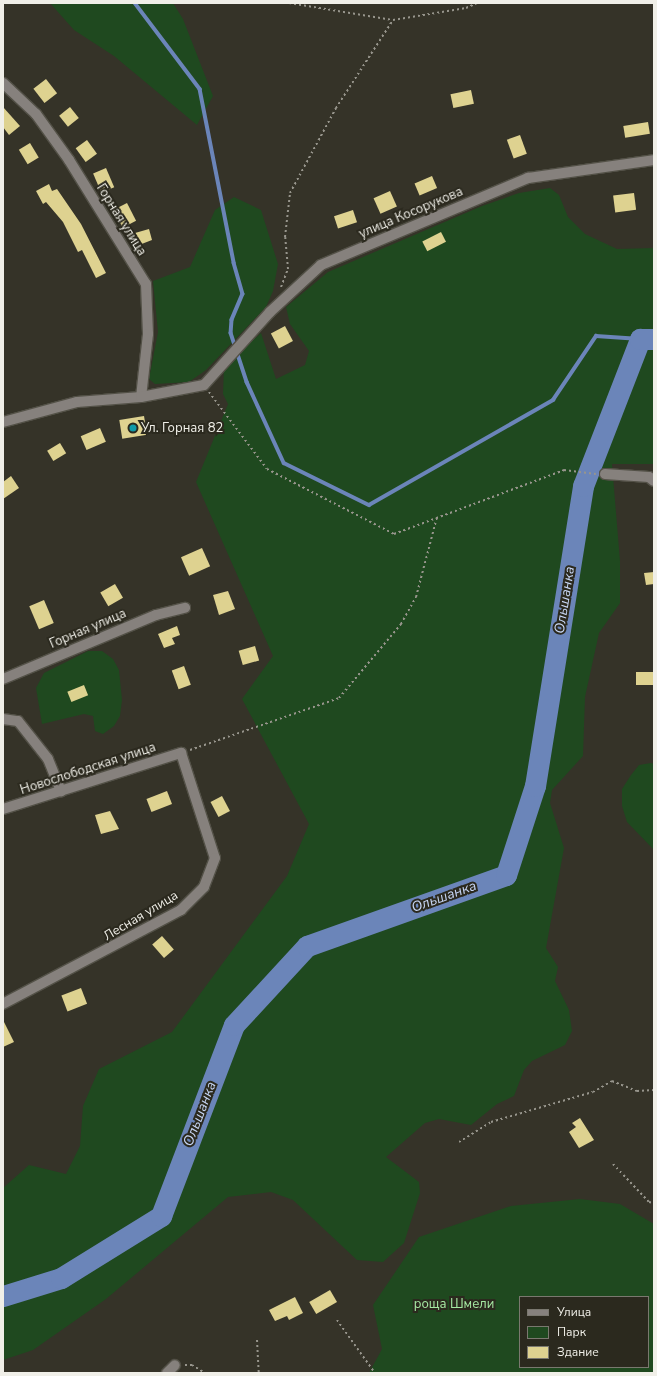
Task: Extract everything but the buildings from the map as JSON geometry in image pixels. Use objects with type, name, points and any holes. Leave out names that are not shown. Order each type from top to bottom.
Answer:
[{"type":"street","name":"Горная улица","points":[[3,83],[36,114],[65,154],[146,284],[148,334],[141,397]]},
{"type":"street","name":"улица Косорукова","points":[[204,385],[218,367],[270,312],[321,265],[528,178],[654,160]]},
{"type":"street","points":[[3,422],[77,402],[141,397],[204,385]]},
{"type":"street","points":[[605,474],[649,477],[654,481]]},
{"type":"street","name":"Горная улица","points":[[3,679],[156,615],[185,608]]},
{"type":"street","points":[[3,719],[18,721],[48,759],[61,791]]},
{"type":"street","name":"Новослободская улица","points":[[3,809],[181,753]]},
{"type":"street","name":"Лесная улица","points":[[3,1004],[143,932],[181,910],[204,887],[215,858],[181,753]]},
{"type":"street","points":[[168,1373],[175,1365]]},
{"type":"path","points":[[289,3],[393,20],[466,8],[477,3]]},
{"type":"path","points":[[279,290],[288,269],[285,238],[290,193],[336,108],[393,20]]},
{"type":"path","points":[[204,385],[267,469],[394,534],[564,470],[605,474]]},
{"type":"path","points":[[181,753],[339,698],[400,624],[416,597],[437,517]]},
{"type":"path","points":[[459,1142],[491,1122],[593,1092],[612,1081],[637,1091],[654,1090]]},
{"type":"path","points":[[614,1164],[650,1202],[654,1203]]},
{"type":"path","points":[[337,1320],[375,1373]]},
{"type":"path","points":[[257,1340],[259,1373]]},
{"type":"path","points":[[175,1365],[192,1365],[205,1373]]},
{"type":"green space","points":[[50,3],[173,3],[183,19],[213,96],[197,125],[114,56],[74,30]]},
{"type":"green space","points":[[550,188],[559,195],[568,217],[585,234],[617,249],[654,248],[654,464],[612,464],[620,561],[620,603],[599,633],[585,697],[583,756],[552,790],[550,803],[564,848],[546,948],[558,967],[555,981],[569,1010],[572,1031],[565,1045],[532,1061],[524,1070],[514,1096],[497,1104],[471,1125],[439,1119],[425,1123],[386,1157],[419,1182],[420,1193],[404,1243],[383,1262],[357,1260],[293,1200],[271,1192],[228,1197],[106,1299],[33,1350],[3,1360],[3,1188],[29,1165],[66,1174],[80,1146],[83,1106],[99,1069],[172,1032],[287,876],[309,824],[242,699],[273,656],[196,482],[228,404],[223,394],[224,367],[261,333],[276,379],[305,365],[309,351],[290,324],[286,307],[328,272],[482,206],[519,193]]},
{"type":"green space","points":[[234,197],[261,210],[278,264],[273,291],[266,307],[206,370],[189,382],[155,384],[149,379],[158,332],[153,281],[190,267],[215,210]]},
{"type":"green space","points":[[88,651],[102,651],[113,659],[119,670],[122,700],[120,716],[114,726],[103,734],[95,731],[93,716],[84,714],[42,724],[36,688],[44,673]]},
{"type":"green space","points":[[654,764],[654,850],[627,822],[622,806],[622,789],[631,775],[639,765]]},
{"type":"green space","name":"роща Шмели","points":[[580,1199],[620,1204],[654,1224],[654,1373],[369,1373],[382,1349],[373,1305],[419,1237],[511,1206]]},
{"type":"waterway","points":[[135,3],[200,89],[234,263],[243,294],[232,320],[231,333],[247,382],[284,463],[369,505],[553,400],[596,336],[640,339]]},
{"type":"waterway","name":"Ольшанка","points":[[3,1296],[61,1278],[161,1216],[234,1025],[307,946],[506,875],[535,786],[583,486],[640,339],[654,339]]},
{"type":"place","name":"Ул. Горная 82","points":[[133,428]]}]
